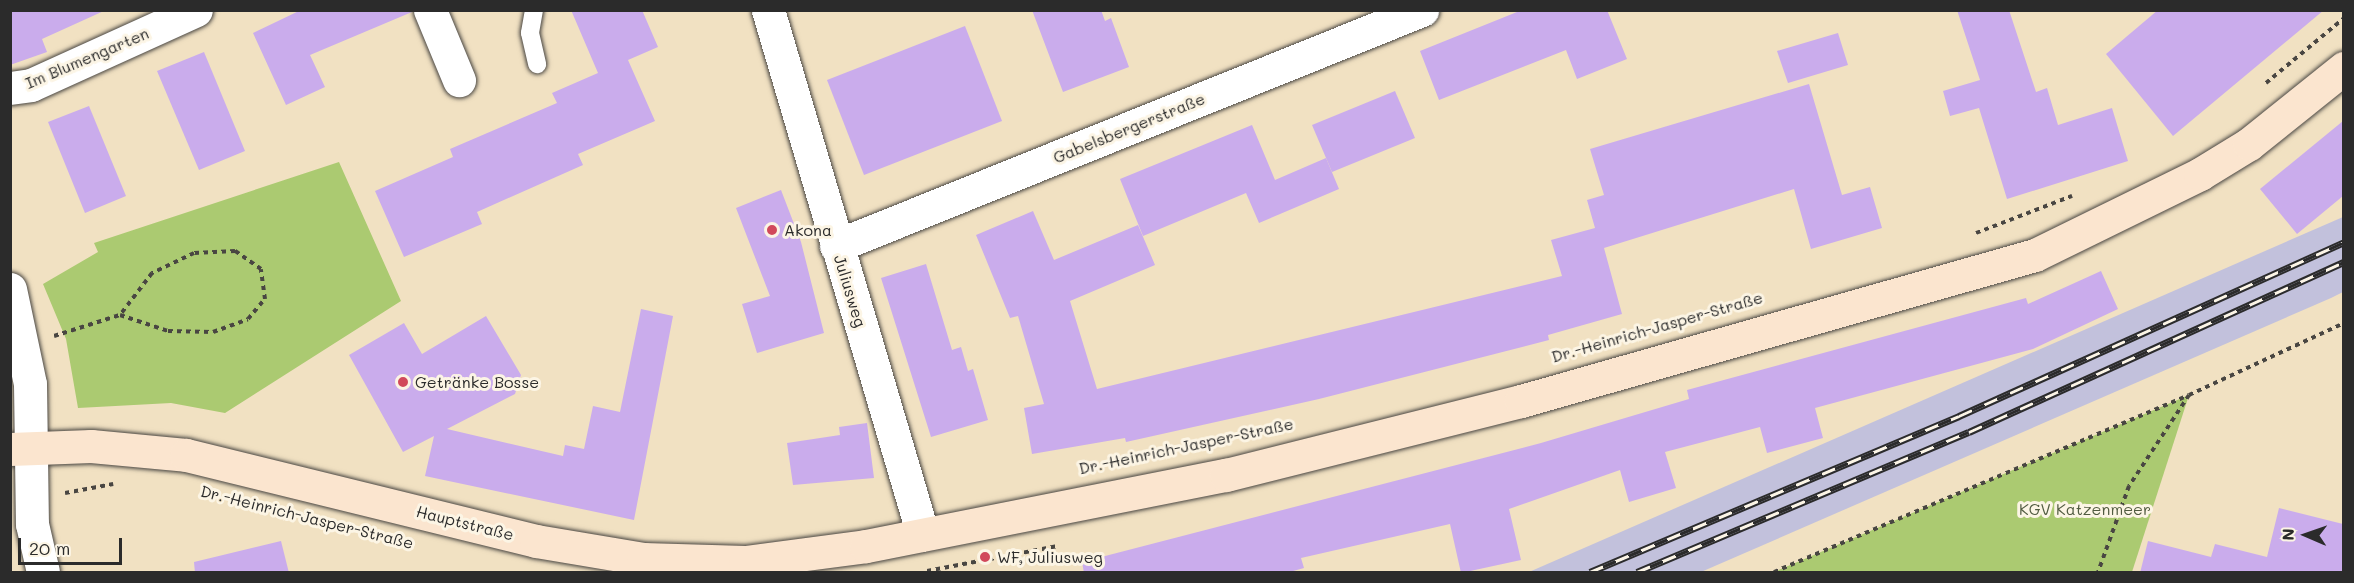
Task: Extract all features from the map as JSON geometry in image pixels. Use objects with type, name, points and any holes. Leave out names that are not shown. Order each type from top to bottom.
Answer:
[{"type":"street","name":"Im Blumengarten","points":[[10,88],[31,85],[196,10]]},
{"type":"street","points":[[430,10],[459,80]]},
{"type":"street","name":"Juliusweg","points":[[768,10],[923,535]]},
{"type":"street","name":"Gabelsbergerstraße","points":[[836,246],[1422,10]]},
{"type":"street","name":"Dr.-Heinrich-Jasper-Straße","points":[[923,535],[1111,502],[1249,470],[1521,401],[2035,255],[2200,174],[2249,144],[2343,68]]},
{"type":"street","points":[[10,290],[25,345],[21,448],[32,497],[43,573]]},
{"type":"street","name":"Hauptstraße","points":[[21,448],[186,455],[536,541],[643,559],[745,562],[923,535]]},
{"type":"lane","points":[[534,10],[530,33],[537,64]]},
{"type":"path","points":[[2258,90],[2343,18]]},
{"type":"path","points":[[1965,238],[2083,192]]},
{"type":"path","points":[[25,345],[120,315],[152,273],[194,253],[235,251],[261,269],[265,298],[248,319],[213,332],[168,331],[120,315]]},
{"type":"path","points":[[1774,573],[2189,395],[2343,323]]},
{"type":"path","points":[[2098,573],[2129,486],[2189,395]]},
{"type":"path","points":[[32,497],[121,484]]},
{"type":"shaded area","points":[[2343,217],[2343,292],[2331,298],[1701,572],[1529,572]]},
{"type":"green space","points":[[339,162],[401,301],[225,413],[171,403],[78,408],[66,339],[43,284],[98,252],[94,243]]},
{"type":"green space","name":"KGV Katzenmeer","points":[[2189,395],[2132,572],[1774,572]]},
{"type":"building","points":[[10,10],[106,10],[42,39],[47,52],[10,65]]},
{"type":"building","points":[[301,10],[412,10],[412,12],[310,55],[325,87],[286,105],[253,33]]},
{"type":"building","points":[[571,10],[642,10],[658,47],[628,60],[655,121],[578,154],[583,165],[477,212],[482,224],[404,257],[375,191],[453,157],[450,149],[557,103],[552,93],[598,73]]},
{"type":"building","points":[[1032,10],[1101,10],[1105,21],[1111,18],[1129,67],[1063,92]]},
{"type":"building","points":[[1522,10],[1607,10],[1627,59],[1577,79],[1566,50],[1439,100],[1420,51]]},
{"type":"building","points":[[1957,10],[2009,10],[2036,92],[2047,88],[2058,125],[2112,108],[2128,161],[2007,199],[1979,108],[1950,116],[1943,91],[1980,80]]},
{"type":"building","points":[[2158,10],[2324,10],[2173,136],[2106,54]]},
{"type":"building","points":[[965,26],[1002,121],[864,175],[827,80]]},
{"type":"building","points":[[1838,33],[1848,65],[1788,83],[1777,51]]},
{"type":"building","points":[[204,52],[245,151],[199,170],[157,71]]},
{"type":"building","points":[[1809,84],[1842,195],[1870,187],[1882,228],[1811,249],[1794,189],[1604,248],[1622,314],[1548,335],[1549,340],[1319,399],[1126,442],[1125,438],[1032,454],[1024,408],[1044,404],[1018,316],[1010,318],[976,235],[1033,211],[1054,260],[1138,225],[1155,265],[1070,301],[1097,389],[1562,276],[1551,240],[1595,228],[1587,200],[1604,195],[1590,149]]},
{"type":"building","points":[[1395,91],[1415,138],[1332,172],[1312,125]]},
{"type":"building","points":[[89,106],[126,196],[85,213],[48,122]]},
{"type":"building","points":[[2343,121],[2343,196],[2297,234],[2260,189]]},
{"type":"building","points":[[1252,125],[1275,180],[1326,158],[1339,189],[1259,223],[1246,193],[1143,236],[1120,179]]},
{"type":"building","points":[[781,190],[801,242],[824,333],[757,353],[742,304],[770,296],[736,208]]},
{"type":"building","points":[[926,264],[952,350],[961,347],[968,371],[973,369],[988,420],[931,437],[881,278]]},
{"type":"building","points":[[2101,271],[2118,309],[2033,349],[1815,408],[1823,438],[1767,453],[1760,427],[1665,452],[1676,488],[1629,502],[1620,470],[1509,509],[1521,560],[1461,573],[1450,524],[1301,558],[1304,568],[1286,573],[1084,573],[1082,562],[1541,443],[1689,399],[1687,390],[2026,298],[2028,304]]},
{"type":"building","points":[[641,309],[673,316],[634,520],[425,476],[434,436],[403,452],[349,355],[404,323],[422,354],[486,316],[521,375],[515,394],[447,429],[563,456],[565,445],[584,449],[593,406],[620,412]]},
{"type":"building","points":[[867,423],[874,478],[793,485],[787,443],[840,435],[839,427]]},
{"type":"building","points":[[2279,508],[2343,524],[2343,573],[2140,573],[2148,541],[2211,557],[2215,544],[2267,557]]},
{"type":"building","points":[[281,541],[289,573],[195,573],[194,562]]},
{"type":"railway","points":[[1590,572],[1959,416],[2344,242]]},
{"type":"railway","points":[[1637,572],[1969,432],[2344,262]]},
{"type":"place","name":"Akona","points":[[772,230]]},
{"type":"place","name":"Getränke Bosse","points":[[403,382]]},
{"type":"place","name":"WF, Juliusweg","points":[[985,557]]}]
